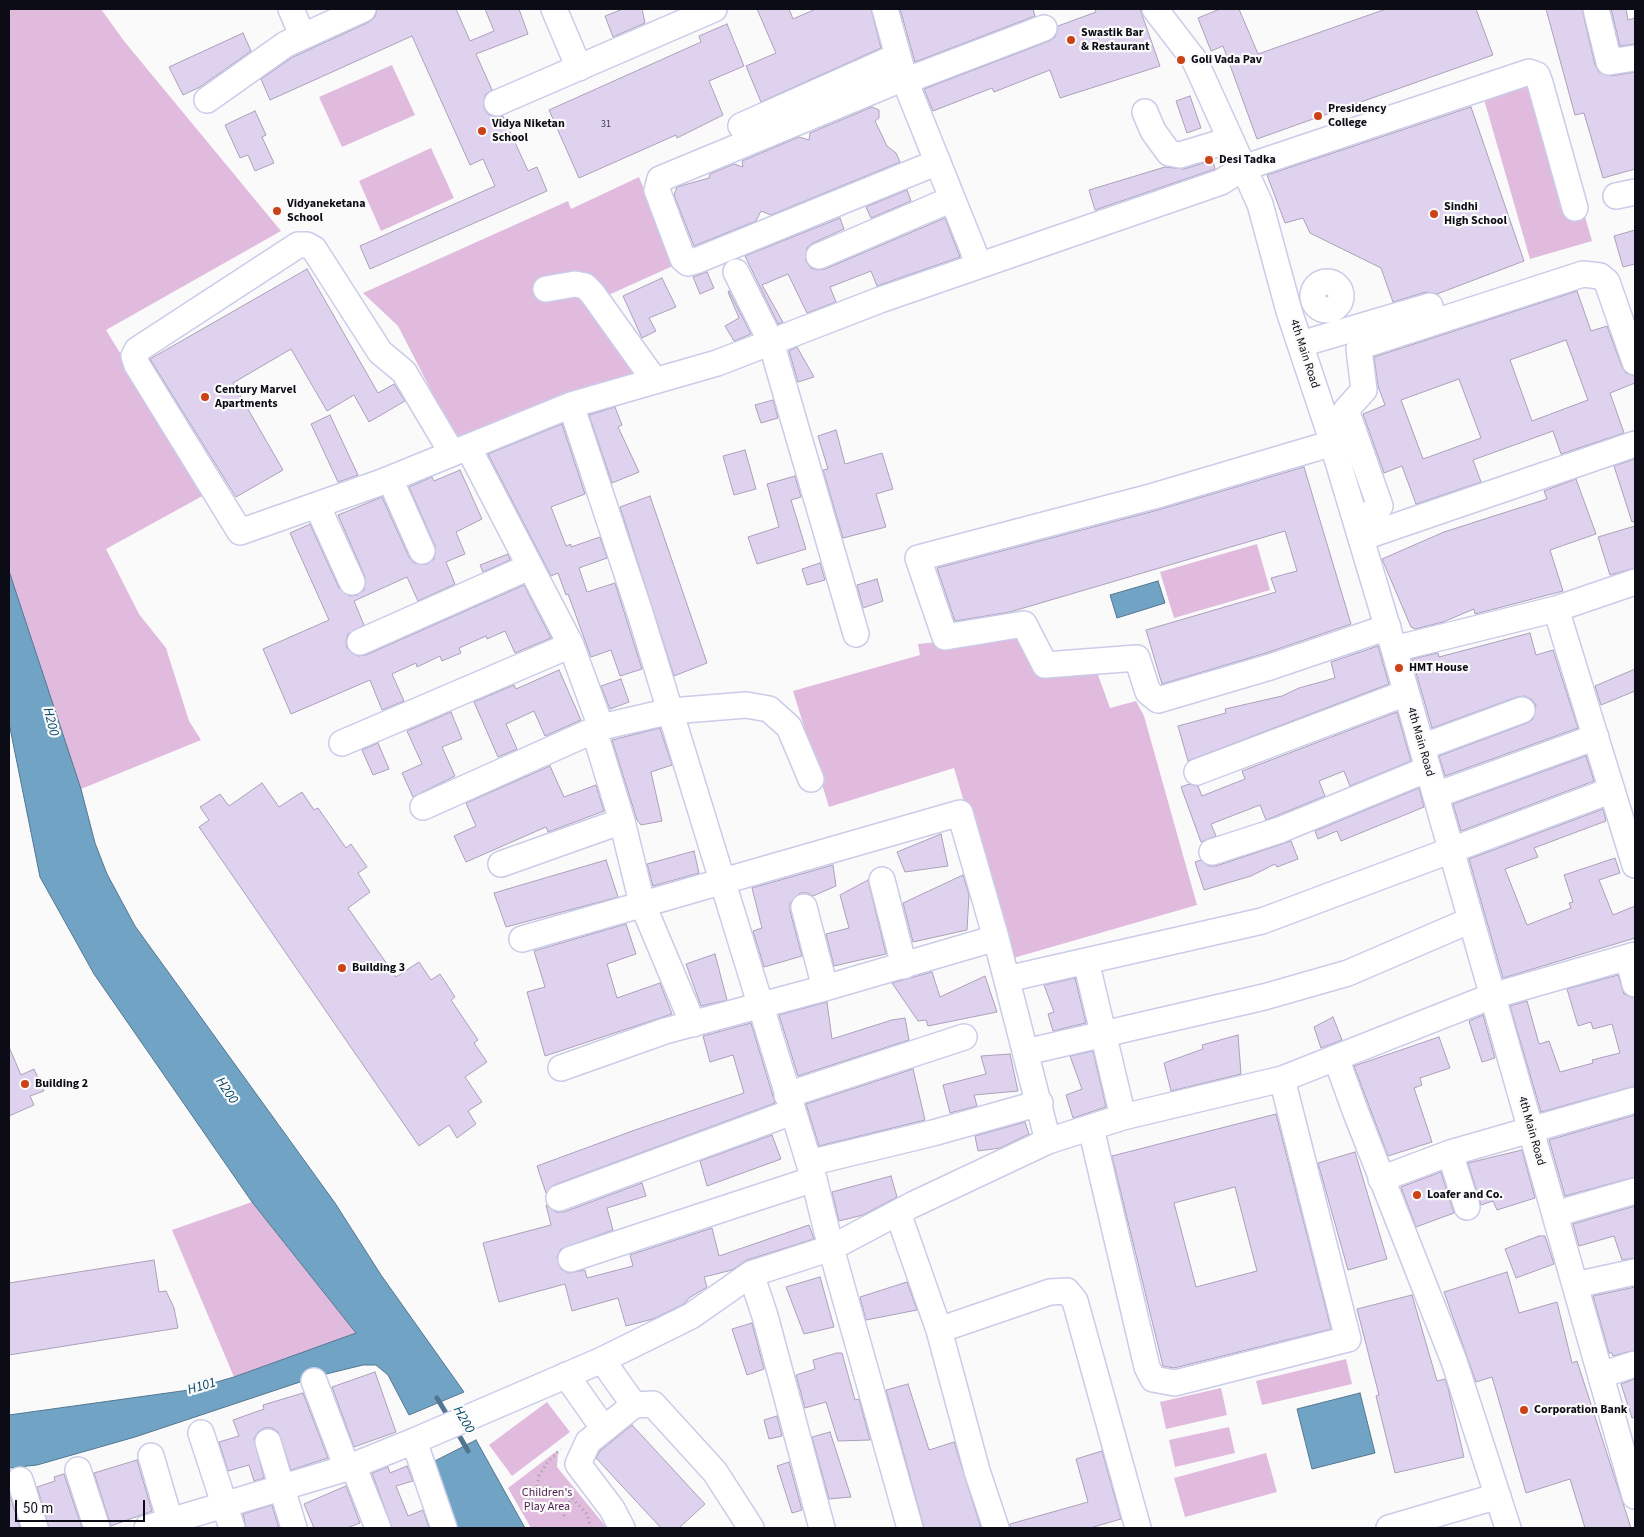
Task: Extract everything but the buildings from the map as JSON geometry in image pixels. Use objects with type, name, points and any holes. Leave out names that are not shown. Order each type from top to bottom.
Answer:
[{"type":"street","points":[[291,9],[302,35]]},
{"type":"street","points":[[207,100],[302,35],[363,9]]},
{"type":"street","points":[[554,9],[579,68]]},
{"type":"street","points":[[497,103],[579,68],[673,17],[714,9]]},
{"type":"street","points":[[885,9],[902,72],[978,265]]},
{"type":"street","name":"4th Main Road","points":[[1154,9],[1195,60],[1260,204],[1290,310],[1333,443],[1391,638],[1635,1496]]},
{"type":"street","points":[[1596,9],[1610,62],[1635,58]]},
{"type":"street","points":[[741,126],[902,72],[1044,28]]},
{"type":"street","points":[[902,72],[660,179],[657,190],[683,259],[688,263],[698,260],[938,162]]},
{"type":"street","points":[[1145,112],[1153,131],[1169,153],[1180,155],[1237,154],[1529,72],[1537,75],[1540,83],[1575,208]]},
{"type":"street","points":[[693,1024],[642,902],[597,729],[571,645],[529,567],[460,450],[404,372],[380,352],[314,249],[307,245],[298,245],[137,350],[134,356],[137,365],[240,532],[390,478],[460,450],[570,405],[717,363],[978,265],[1221,182],[1237,154],[1476,76]]},
{"type":"street","points":[[819,256],[952,199]]},
{"type":"street","points":[[1301,344],[1595,257]]},
{"type":"street","points":[[736,272],[771,342],[856,634]]},
{"type":"street","points":[[1358,529],[1380,506],[1346,410],[1364,390],[1359,350],[1364,345],[1583,274],[1600,276],[1607,282],[1635,362]]},
{"type":"street","points":[[546,289],[575,284],[585,286],[655,381]]},
{"type":"street","points":[[1290,310],[1313,300]]},
{"type":"street","points":[[570,405],[671,711],[789,1104],[811,1171],[910,1528]]},
{"type":"street","points":[[1333,443],[1154,496],[918,558],[945,637],[1024,624],[1045,665],[1137,658],[1148,692],[1158,700],[1270,667],[1391,638],[1556,609],[1635,582]]},
{"type":"street","points":[[1358,529],[1635,444]]},
{"type":"street","points":[[390,478],[422,551]]},
{"type":"street","points":[[317,505],[352,582]]},
{"type":"street","points":[[360,642],[529,567]]},
{"type":"street","points":[[1556,609],[1635,862]]},
{"type":"street","points":[[342,743],[571,645]]},
{"type":"street","points":[[1197,772],[1406,693]]},
{"type":"street","points":[[423,807],[597,729],[671,711],[746,704],[769,709],[790,727],[811,779]]},
{"type":"street","points":[[1212,852],[1280,830],[1522,710]]},
{"type":"street","points":[[1436,795],[1596,737]]},
{"type":"street","points":[[1007,979],[1262,921],[1612,790]]},
{"type":"street","points":[[522,939],[642,902],[723,882],[960,813],[996,938],[1040,1103],[1048,1141]]},
{"type":"street","points":[[501,864],[622,821]]},
{"type":"street","points":[[882,880],[904,966]]},
{"type":"street","points":[[804,907],[825,988]]},
{"type":"street","points":[[1026,1052],[1264,997],[1348,973],[1471,920]]},
{"type":"street","points":[[561,1068],[665,1031],[904,966],[996,938]]},
{"type":"street","points":[[151,1456],[163,1526],[224,1504],[350,1467],[602,1360],[691,1316],[751,1274],[831,1248],[898,1213],[1048,1141],[1123,1117],[1282,1079],[1492,996],[1631,956],[1635,984]]},
{"type":"street","points":[[1086,962],[1123,1117]]},
{"type":"street","points":[[559,1198],[789,1104],[964,1037]]},
{"type":"street","points":[[1336,1058],[1381,1178],[1454,1361],[1508,1528]]},
{"type":"street","points":[[1091,1128],[1147,1367],[1153,1379],[1175,1383],[1348,1339],[1282,1079]]},
{"type":"street","points":[[1381,1178],[1450,1152],[1635,1100]]},
{"type":"street","points":[[572,1259],[811,1171],[933,1133],[1040,1103]]},
{"type":"street","points":[[1450,1152],[1467,1206]]},
{"type":"street","points":[[1555,1214],[1635,1190]]},
{"type":"street","points":[[898,1213],[939,1330],[977,1471],[996,1528]]},
{"type":"street","points":[[1575,1285],[1635,1272]]},
{"type":"street","points":[[751,1274],[765,1316],[822,1528]]},
{"type":"street","points":[[939,1330],[1050,1292],[1067,1291],[1076,1300],[1138,1528]]},
{"type":"street","points":[[602,1360],[634,1405]]},
{"type":"street","points":[[1601,1375],[1635,1364]]},
{"type":"street","points":[[566,1375],[604,1429]]},
{"type":"street","points":[[314,1381],[378,1528]]},
{"type":"street","points":[[622,1528],[612,1509],[578,1464],[588,1442],[634,1405],[653,1404],[714,1472],[751,1528]]},
{"type":"street","points":[[201,1433],[232,1528]]},
{"type":"street","points":[[414,1441],[444,1528]]},
{"type":"street","points":[[268,1442],[283,1486],[294,1528]]},
{"type":"street","points":[[78,1470],[96,1528]]},
{"type":"street","points":[[20,1480],[35,1528]]},
{"type":"street","points":[[1389,1528],[1498,1496]]},
{"type":"path","points":[[537,1486],[539,1476],[547,1463],[567,1444],[585,1447]]},
{"type":"path","points":[[525,1486],[549,1487],[571,1496],[586,1514],[591,1528]]},
{"type":"green space","points":[[9,9],[101,9],[124,41],[281,231],[106,330],[206,494],[106,549],[139,614],[166,648],[189,721],[201,740],[81,789],[9,571]]},
{"type":"green space","points":[[392,65],[415,115],[342,147],[319,97]]},
{"type":"green space","points":[[1543,71],[1592,241],[1530,259],[1481,89]]},
{"type":"green space","points":[[431,148],[454,198],[381,231],[359,181]]},
{"type":"green space","points":[[639,177],[675,265],[604,297],[641,375],[455,437],[398,326],[363,293],[568,201],[571,209]]},
{"type":"green space","points":[[1257,544],[1270,590],[1174,618],[1160,572]]},
{"type":"green space","points":[[1019,634],[1036,674],[1098,675],[1110,708],[1136,701],[1144,716],[1197,905],[1010,959],[954,768],[829,807],[793,691],[920,655],[918,644]]},
{"type":"green space","points":[[252,1202],[356,1333],[234,1377],[172,1230]]},
{"type":"green space","points":[[1346,1359],[1352,1384],[1262,1405],[1256,1381]]},
{"type":"green space","points":[[1221,1388],[1227,1415],[1166,1429],[1160,1402]]},
{"type":"green space","points":[[547,1402],[570,1432],[512,1476],[489,1445]]},
{"type":"green space","points":[[1229,1427],[1235,1453],[1175,1467],[1169,1440]]},
{"type":"green space","name":"Children's Play Area","points":[[558,1450],[557,1467],[607,1528],[531,1528],[508,1488]]},
{"type":"green space","points":[[1266,1453],[1277,1492],[1185,1517],[1174,1478]]},
{"type":"water","name":"H101","points":[[9,571],[81,789],[95,843],[107,874],[135,926],[335,1203],[381,1275],[464,1392],[409,1415],[388,1375],[376,1365],[363,1365],[318,1376],[135,1437],[37,1465],[9,1468],[9,1415],[189,1390],[234,1377],[356,1333],[252,1202],[94,974],[40,877],[9,723]]},
{"type":"water","points":[[1158,581],[1165,603],[1117,618],[1110,595]]},
{"type":"water","points":[[1360,1393],[1375,1453],[1312,1469],[1297,1409]]},
{"type":"water","points":[[476,1440],[525,1528],[455,1528],[429,1464]]},
{"type":"waterway","name":"H200","points":[[437,1398],[449,1418]]},
{"type":"waterway","name":"H200","points":[[456,1430],[468,1451]]},
{"type":"place","name":"Swastik Bar & Restaurant","points":[[1071,40]]},
{"type":"place","name":"Goli Vada Pav","points":[[1181,60]]},
{"type":"place","name":"Presidency College","points":[[1318,116]]},
{"type":"place","name":"Vidya Niketan School","points":[[482,131]]},
{"type":"place","name":"Desi Tadka","points":[[1209,160]]},
{"type":"place","name":"Vidyaneketana School","points":[[277,211]]},
{"type":"place","name":"Sindhi High School","points":[[1434,214]]},
{"type":"place","name":"Century Marvel Apartments","points":[[205,397]]},
{"type":"place","name":"HMT House","points":[[1399,668]]},
{"type":"place","name":"Building 3","points":[[342,968]]},
{"type":"place","name":"Building 2","points":[[25,1084]]},
{"type":"place","name":"Loafer and Co.","points":[[1417,1195]]},
{"type":"place","name":"Corporation Bank","points":[[1524,1410]]}]
